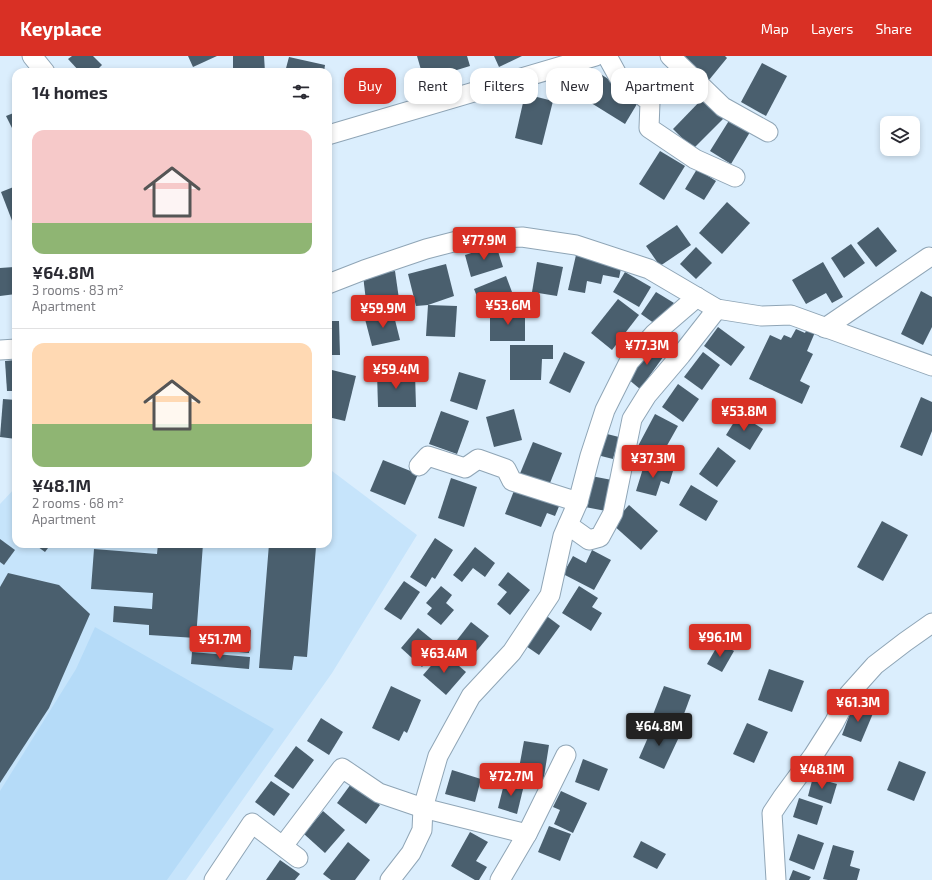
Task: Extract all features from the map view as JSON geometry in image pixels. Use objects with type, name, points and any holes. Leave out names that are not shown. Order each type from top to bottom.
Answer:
[{"type":"street","points":[[32,56],[42,68]]},
{"type":"street","points":[[332,134],[596,56]]},
{"type":"street","points":[[607,56],[618,76],[650,102],[650,128],[695,159],[735,177]]},
{"type":"street","points":[[670,56],[723,107],[768,132]]},
{"type":"street","points":[[332,282],[426,249],[461,240],[522,237],[576,245],[649,269],[717,309],[761,316],[791,315],[932,366]]},
{"type":"street","points":[[825,328],[929,257]]},
{"type":"street","points":[[390,880],[411,853],[422,830],[423,808],[438,756],[471,696],[512,652],[550,595],[564,536],[578,502],[590,456],[605,410],[629,362],[654,334],[697,297]]},
{"type":"street","points":[[568,525],[589,540],[600,537],[613,513],[632,419],[647,395],[717,309]]},
{"type":"street","points":[[0,350],[12,349]]},
{"type":"street","points":[[419,466],[428,456],[465,468],[478,459],[506,469],[512,481],[578,502]]},
{"type":"street","points":[[776,880],[772,813],[813,756],[834,723],[849,694],[875,665],[932,623]]},
{"type":"street","points":[[500,880],[527,834],[566,755]]},
{"type":"street","points":[[283,846],[342,768],[379,793],[423,808],[527,834]]},
{"type":"street","points":[[214,880],[252,823],[298,858]]},
{"type":"shaded area","points":[[332,471],[417,535],[332,673],[186,880],[0,880],[0,504],[12,491],[12,548],[332,548]]},
{"type":"shaded area","points":[[95,627],[274,729],[167,880],[0,880],[0,791],[76,669]]},
{"type":"building","points":[[72,56],[93,56],[102,65],[99,68],[76,68],[68,59]]},
{"type":"building","points":[[188,56],[217,56],[193,67]]},
{"type":"building","points":[[233,56],[264,56],[265,68],[233,68]]},
{"type":"building","points":[[417,56],[467,56],[470,66],[462,68],[420,68]]},
{"type":"building","points":[[494,56],[522,56],[499,67]]},
{"type":"building","points":[[682,56],[725,56],[727,58],[709,80],[708,68],[696,68]]},
{"type":"building","points":[[289,57],[325,65],[325,68],[286,68]]},
{"type":"building","points":[[583,63],[591,68],[580,68]]},
{"type":"building","points":[[762,63],[787,76],[766,116],[741,102]]},
{"type":"building","points":[[603,76],[611,81],[611,104],[637,104],[625,124],[593,104],[603,104]]},
{"type":"building","points":[[538,97],[546,99],[546,104],[552,104],[542,145],[515,138],[523,104],[538,104]]},
{"type":"building","points":[[708,101],[725,117],[693,149],[673,129],[697,104],[708,104]]},
{"type":"building","points":[[12,114],[12,128],[6,116]]},
{"type":"building","points":[[730,119],[750,132],[731,164],[710,151]]},
{"type":"building","points":[[660,151],[685,166],[664,200],[639,184]]},
{"type":"building","points":[[697,169],[716,181],[704,200],[685,189]]},
{"type":"building","points":[[12,188],[12,221],[1,192]]},
{"type":"building","points":[[727,202],[750,223],[722,254],[699,233]]},
{"type":"building","points":[[677,225],[691,245],[660,266],[646,246]]},
{"type":"building","points":[[878,227],[897,251],[876,267],[857,243]]},
{"type":"building","points":[[851,244],[865,263],[844,278],[831,258]]},
{"type":"building","points":[[496,245],[503,267],[471,277],[465,255]]},
{"type":"building","points":[[696,247],[712,263],[696,279],[680,264]]},
{"type":"building","points":[[576,255],[622,264],[619,278],[603,275],[601,284],[587,281],[585,293],[568,290]]},
{"type":"building","points":[[537,262],[563,267],[557,296],[532,292]]},
{"type":"building","points":[[823,262],[843,297],[832,303],[826,293],[806,304],[792,280]]},
{"type":"building","points":[[446,264],[454,296],[428,305],[416,306],[408,274]]},
{"type":"building","points":[[12,267],[12,294],[0,296],[0,268]]},
{"type":"building","points":[[395,271],[400,306],[367,310],[363,275]]},
{"type":"building","points":[[625,272],[651,287],[639,307],[613,292]]},
{"type":"building","points":[[506,276],[515,300],[483,312],[474,289]]},
{"type":"building","points":[[921,291],[932,297],[932,327],[923,345],[901,334]]},
{"type":"building","points":[[656,292],[674,303],[658,326],[641,314]]},
{"type":"building","points":[[618,299],[639,315],[612,350],[591,333]]},
{"type":"building","points":[[428,305],[457,306],[455,337],[426,336]]},
{"type":"building","points":[[495,311],[525,311],[525,341],[490,341],[490,316],[495,316]]},
{"type":"building","points":[[393,312],[400,340],[372,346],[365,319]]},
{"type":"building","points":[[332,321],[339,321],[340,355],[332,355]]},
{"type":"building","points":[[808,326],[816,330],[807,351],[813,354],[800,381],[810,386],[802,404],[749,379],[770,335],[781,340],[784,335],[791,338],[796,329],[805,333]]},
{"type":"building","points":[[718,327],[745,347],[731,366],[704,346]]},
{"type":"building","points":[[653,344],[666,353],[640,389],[628,379]]},
{"type":"building","points":[[510,345],[553,345],[553,359],[542,359],[541,380],[510,380]]},
{"type":"building","points":[[564,352],[585,362],[570,393],[549,383]]},
{"type":"building","points":[[703,352],[720,365],[702,390],[684,377]]},
{"type":"building","points":[[12,360],[12,391],[7,391],[5,361]]},
{"type":"building","points":[[332,370],[356,376],[345,421],[332,418]]},
{"type":"building","points":[[459,372],[486,380],[477,410],[450,401]]},
{"type":"building","points":[[377,373],[415,373],[416,407],[378,407]]},
{"type":"building","points":[[678,384],[699,399],[683,422],[662,407]]},
{"type":"building","points":[[921,397],[932,402],[932,431],[922,456],[900,447]]},
{"type":"building","points":[[3,399],[12,400],[12,438],[0,437]]},
{"type":"building","points":[[514,409],[522,440],[494,447],[486,417]]},
{"type":"building","points":[[441,411],[469,421],[457,454],[429,444]]},
{"type":"building","points":[[655,414],[678,426],[660,458],[638,446]]},
{"type":"building","points":[[739,414],[763,429],[750,450],[726,435]]},
{"type":"building","points":[[603,433],[619,437],[613,459],[597,455]]},
{"type":"building","points":[[533,442],[562,453],[548,488],[519,476]]},
{"type":"building","points":[[718,447],[736,461],[717,487],[699,474]]},
{"type":"building","points":[[383,460],[418,474],[405,505],[370,491]]},
{"type":"building","points":[[645,462],[673,471],[669,484],[661,481],[656,496],[636,491]]},
{"type":"building","points":[[591,476],[612,480],[606,511],[585,507]]},
{"type":"building","points":[[451,478],[477,487],[464,527],[438,518]]},
{"type":"building","points":[[691,485],[718,501],[706,521],[679,505]]},
{"type":"building","points":[[515,488],[560,504],[555,516],[547,513],[541,527],[505,514]]},
{"type":"building","points":[[629,505],[658,531],[641,550],[612,524]]},
{"type":"building","points":[[882,521],[908,535],[883,581],[857,567]]},
{"type":"building","points":[[435,538],[453,550],[435,579],[432,577],[426,587],[410,577]]},
{"type":"building","points":[[0,539],[15,550],[4,565],[0,562]]},
{"type":"building","points":[[475,547],[495,563],[485,577],[473,568],[462,582],[453,575]]},
{"type":"building","points":[[40,548],[48,548],[45,552]]},
{"type":"building","points":[[158,548],[203,548],[196,638],[149,635],[149,625],[113,622],[114,606],[152,609],[153,593],[91,589],[94,549],[157,554]]},
{"type":"building","points":[[269,548],[316,548],[307,657],[294,656],[292,670],[259,668]]},
{"type":"building","points":[[592,550],[611,560],[594,590],[563,574],[573,556],[586,563]]},
{"type":"building","points":[[508,572],[530,590],[510,615],[497,604],[507,592],[498,585]]},
{"type":"building","points":[[8,573],[59,585],[90,614],[49,708],[0,783],[0,587]]},
{"type":"building","points":[[404,581],[420,592],[401,620],[384,609]]},
{"type":"building","points":[[441,586],[452,595],[446,603],[454,610],[441,625],[427,614],[432,608],[426,603]]},
{"type":"building","points":[[579,586],[598,598],[592,607],[602,613],[591,631],[562,613]]},
{"type":"building","points":[[544,614],[560,626],[539,655],[523,644]]},
{"type":"building","points":[[471,622],[489,636],[474,654],[457,640]]},
{"type":"building","points":[[220,627],[251,630],[249,653],[218,650]]},
{"type":"building","points":[[418,628],[440,646],[422,667],[401,648]]},
{"type":"building","points":[[719,643],[734,651],[722,672],[707,664]]},
{"type":"building","points":[[192,652],[250,657],[249,669],[191,664]]},
{"type":"building","points":[[443,652],[466,672],[446,695],[423,675]]},
{"type":"building","points":[[769,669],[804,681],[792,712],[758,700]]},
{"type":"building","points":[[391,686],[421,700],[407,733],[404,731],[399,741],[372,728]]},
{"type":"building","points":[[664,686],[691,695],[678,730],[651,720]]},
{"type":"building","points":[[854,703],[874,711],[861,742],[842,735]]},
{"type":"building","points":[[321,718],[343,732],[329,755],[307,741]]},
{"type":"building","points":[[747,723],[768,732],[754,763],[733,754]]},
{"type":"building","points":[[653,726],[679,737],[664,769],[639,758]]},
{"type":"building","points":[[524,741],[549,745],[543,783],[517,779]]},
{"type":"building","points":[[296,746],[314,760],[293,789],[274,776]]},
{"type":"building","points":[[583,759],[608,769],[599,791],[575,782]]},
{"type":"building","points":[[899,761],[926,772],[914,801],[887,790]]},
{"type":"building","points":[[452,770],[481,779],[475,802],[445,794]]},
{"type":"building","points":[[813,777],[837,784],[831,804],[808,796]]},
{"type":"building","points":[[505,780],[524,785],[517,814],[498,808]]},
{"type":"building","points":[[271,781],[290,794],[274,816],[255,802]]},
{"type":"building","points":[[351,784],[380,805],[366,824],[337,803]]},
{"type":"building","points":[[561,791],[587,803],[573,833],[554,824],[560,810],[553,807]]},
{"type":"building","points":[[799,798],[823,806],[817,825],[793,817]]},
{"type":"building","points":[[323,811],[345,830],[325,853],[304,834]]},
{"type":"building","points":[[549,826],[571,834],[560,861],[538,852]]},
{"type":"building","points":[[470,832],[488,842],[476,861],[487,867],[479,880],[475,880],[451,866]]},
{"type":"building","points":[[798,834],[824,843],[814,870],[789,860]]},
{"type":"building","points":[[641,841],[666,854],[657,869],[633,857]]},
{"type":"building","points":[[348,842],[370,860],[355,880],[331,880],[323,874]]},
{"type":"building","points":[[833,845],[854,851],[850,866],[860,869],[857,880],[823,879]]},
{"type":"building","points":[[280,860],[300,874],[295,880],[266,880]]},
{"type":"building","points":[[793,870],[811,877],[809,880],[789,880]]}]
